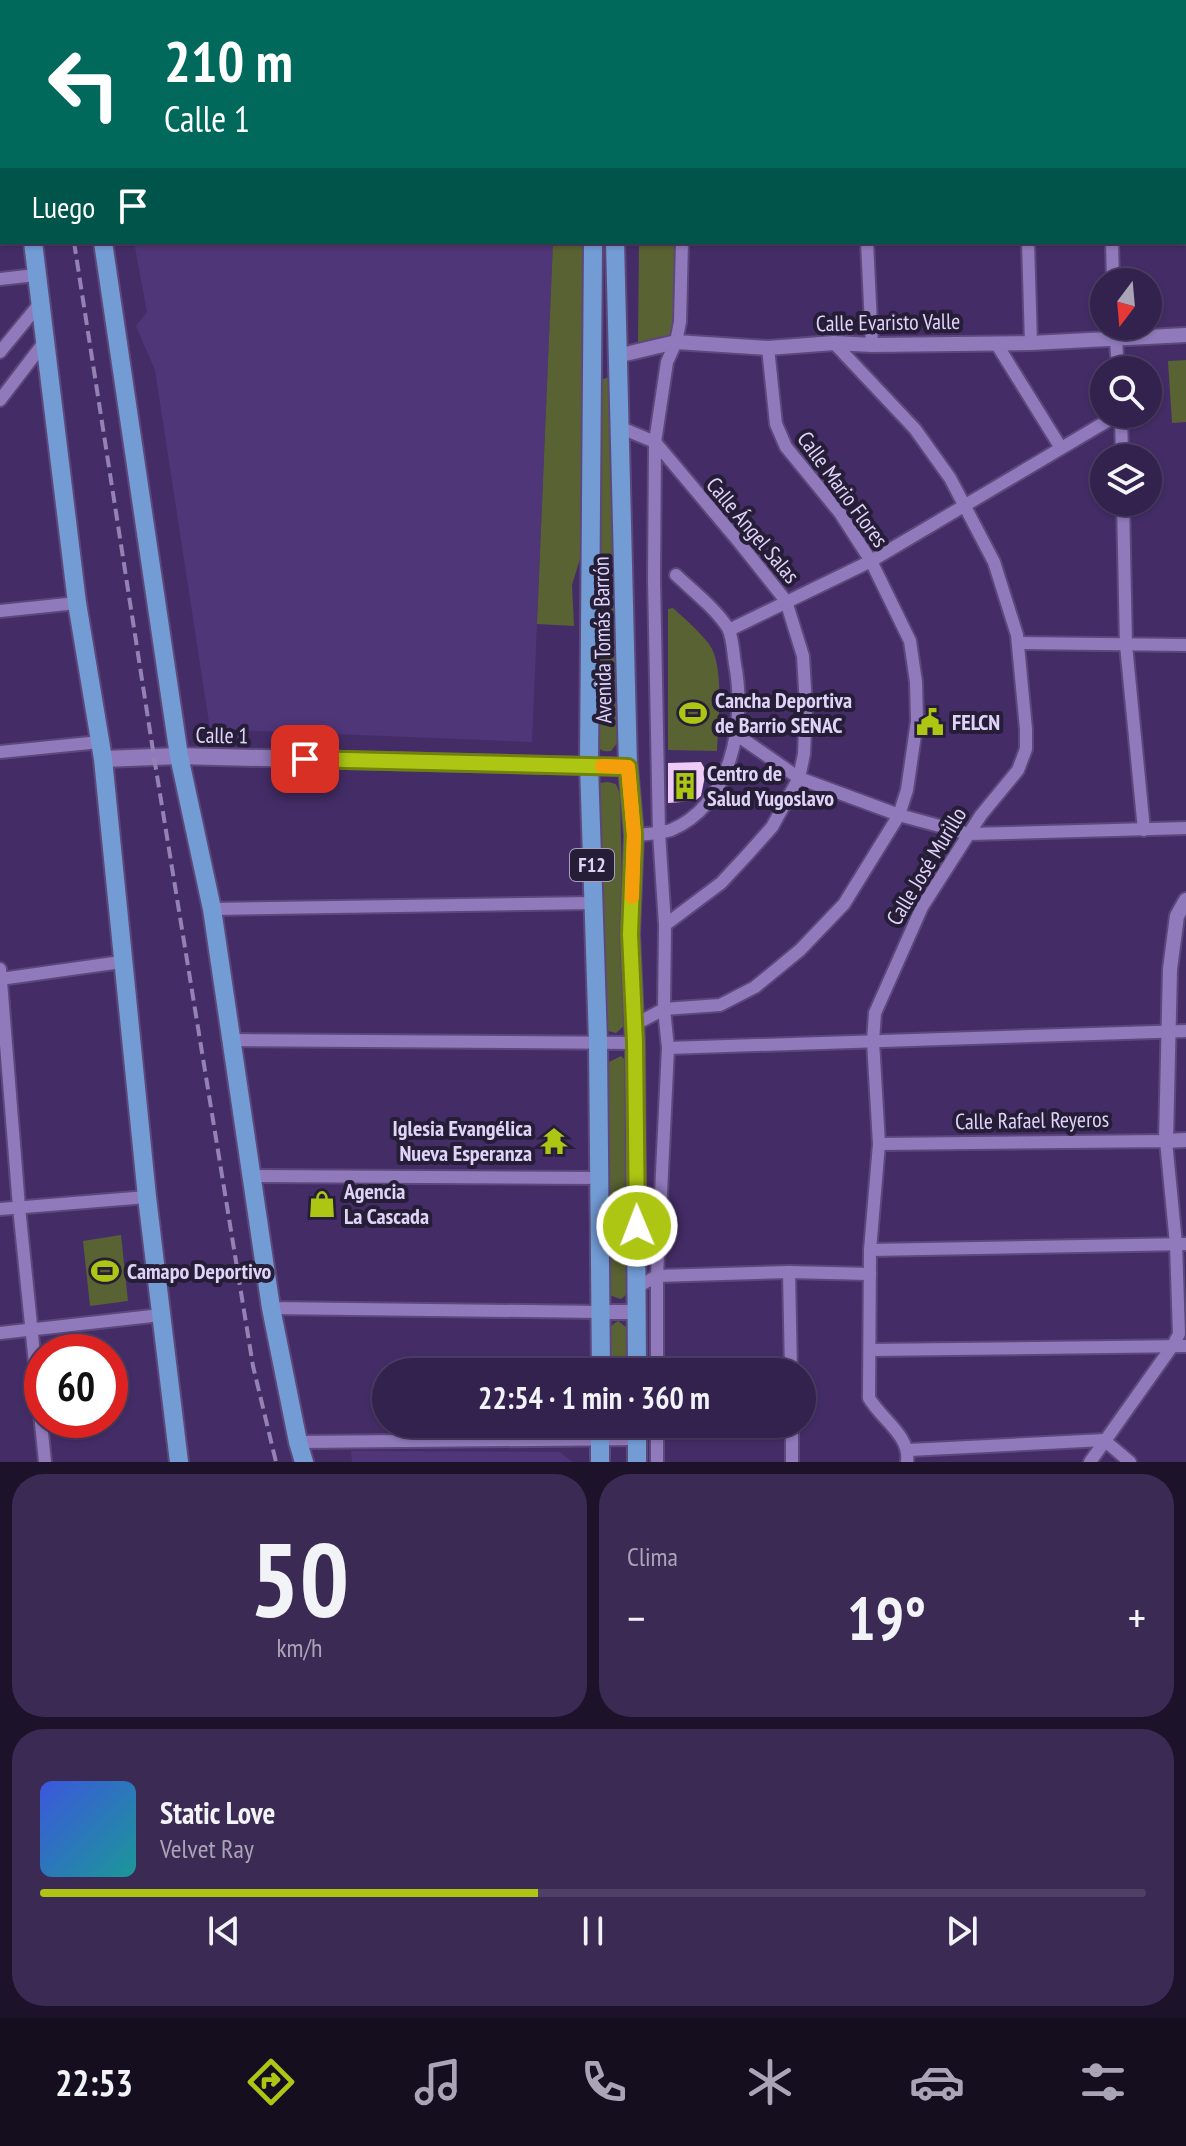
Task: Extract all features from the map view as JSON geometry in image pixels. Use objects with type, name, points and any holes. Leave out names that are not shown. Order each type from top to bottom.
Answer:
[{"type":"main road","points":[[33,244],[77,603],[102,750],[121,962],[179,1462]]},
{"type":"main road","points":[[103,244],[179,756],[212,909],[271,1308],[304,1462]]},
{"type":"main road","name":"Avenida Tomás Barrón","points":[[593,244],[589,765],[598,1042],[601,1358]]},
{"type":"main road","name":"Avenida Tomás Barrón","points":[[615,244],[628,767],[634,835],[630,934],[635,1034],[637,1358]]},
{"type":"main road","name":"Calle 1","points":[[102,750],[179,756],[628,767]]},
{"type":"main road","points":[[600,1438],[600,1462]]},
{"type":"main road","points":[[637,1438],[637,1462]]},
{"type":"street","points":[[657,1358],[657,1276],[668,1048],[659,833],[654,579],[655,442],[667,362],[680,322],[682,244]]},
{"type":"street","points":[[867,244],[872,345]]},
{"type":"street","points":[[1028,244],[1031,343]]},
{"type":"street","points":[[1112,244],[1113,268]]},
{"type":"street","points":[[0,279],[36,275]]},
{"type":"street","points":[[0,352],[41,302]]},
{"type":"street","name":"Calle Evaristo Valle","points":[[1162,334],[1186,335]]},
{"type":"street","name":"Calle Evaristo Valle","points":[[593,358],[617,356],[676,342],[768,348],[834,343],[1031,343],[1090,336]]},
{"type":"street","points":[[0,400],[46,340]]},
{"type":"street","name":"Calle José Murillo","points":[[834,343],[915,429],[950,478],[994,562],[1018,643],[1026,729],[1026,749],[1018,770],[981,815],[922,907],[875,1013],[873,1041],[879,1144],[870,1250],[869,1398],[908,1456]]},
{"type":"street","points":[[996,343],[1061,448]]},
{"type":"street","name":"Calle Mario Flores","points":[[635,1034],[664,1009],[720,1005],[755,987],[800,950],[844,904],[899,815],[907,790],[915,735],[916,682],[910,641],[871,561],[840,513],[786,447],[776,424],[768,348]]},
{"type":"street","name":"Calle Ángel Salas","points":[[619,427],[655,442],[786,601],[803,656],[806,706],[804,754],[799,778],[772,827],[747,855],[721,883],[665,925]]},
{"type":"street","points":[[729,630],[871,561],[1096,428]]},
{"type":"street","points":[[1123,516],[1126,645],[1144,830]]},
{"type":"street","points":[[634,835],[672,829],[698,812],[722,779],[737,735],[738,678],[729,630],[676,575]]},
{"type":"street","points":[[0,611],[77,603]]},
{"type":"street","points":[[1018,643],[1186,645]]},
{"type":"street","points":[[737,735],[799,778],[899,815],[969,834],[1186,828]]},
{"type":"street","points":[[0,752],[102,750]]},
{"type":"street","points":[[1090,1462],[1104,1440],[1180,1346],[1181,1244],[1166,1141],[1178,1031],[1170,969],[1186,900]]},
{"type":"street","points":[[212,909],[593,903]]},
{"type":"street","points":[[45,1462],[19,1207],[1,976],[121,962]]},
{"type":"street","points":[[668,1048],[1178,1031]]},
{"type":"street","points":[[231,1040],[598,1042],[635,1034]]},
{"type":"street","name":"Calle Rafael Reyeros","points":[[879,1144],[1186,1140]]},
{"type":"street","points":[[252,1176],[599,1178]]},
{"type":"street","points":[[0,1209],[147,1197]]},
{"type":"street","points":[[870,1250],[1181,1244]]},
{"type":"street","points":[[637,1287],[657,1276],[789,1272],[870,1274]]},
{"type":"street","points":[[789,1272],[791,1358]]},
{"type":"street","points":[[271,1308],[637,1312]]},
{"type":"street","points":[[0,1333],[161,1315]]},
{"type":"street","points":[[870,1350],[1180,1346]]},
{"type":"street","points":[[298,1442],[419,1438]]},
{"type":"street","points":[[657,1438],[657,1462]]},
{"type":"street","points":[[792,1438],[792,1462]]},
{"type":"street","points":[[908,1456],[1104,1440],[1130,1462]]},
{"type":"shaded area","points":[[134,244],[553,244],[532,742],[210,729],[155,370],[136,326],[147,312]]},
{"type":"shaded area","points":[[351,1451],[560,1452],[572,1462],[352,1462]]},
{"type":"green space","points":[[553,244],[584,244],[580,559],[572,585],[574,626],[537,624]]},
{"type":"green space","points":[[639,244],[683,244],[682,335],[647,345],[638,342]]},
{"type":"green space","points":[[1186,360],[1186,422],[1172,423],[1168,361]]},
{"type":"green space","points":[[609,377],[615,379],[618,742],[611,751],[606,751],[596,745],[599,385]]},
{"type":"green space","points":[[673,608],[701,634],[714,654],[719,680],[717,751],[668,750],[668,609]]},
{"type":"green space","points":[[599,783],[616,784],[620,794],[625,1025],[616,1033],[608,1031],[605,1024],[598,792]]},
{"type":"green space","points":[[621,1056],[627,1062],[629,1289],[621,1299],[609,1295],[607,1063]]},
{"type":"green space","name":"Camapo Deportivo","points":[[121,1235],[128,1301],[90,1306],[83,1241]]},
{"type":"green space","points":[[618,1321],[627,1328],[628,1358],[607,1358],[608,1328]]},
{"type":"building","name":"Centro de Salud Yugoslavo","points":[[701,762],[706,771],[701,796],[695,801],[668,803],[668,763]]},
{"type":"railway","points":[[74,244],[253,1366],[276,1462]]},
{"type":"slow traffic","points":[[602,766],[628,767],[634,835],[632,897]]},
{"type":"place","name":"Cancha Deportiva de Barrio SENAC","points":[[693,713]]},
{"type":"place","name":"FELCN","points":[[930,722]]},
{"type":"place","name":"Centro de Salud Yugoslavo","points":[[685,786]]},
{"type":"place","name":"Iglesia Evangélica Nueva Esperanza","points":[[554,1141]]},
{"type":"place","name":"Agencia La Cascada","points":[[322,1204]]},
{"type":"place","name":"Camapo Deportivo","points":[[105,1271]]},
{"type":"route","points":[[305,759],[628,767],[634,835],[630,934],[637,1226]]}]
